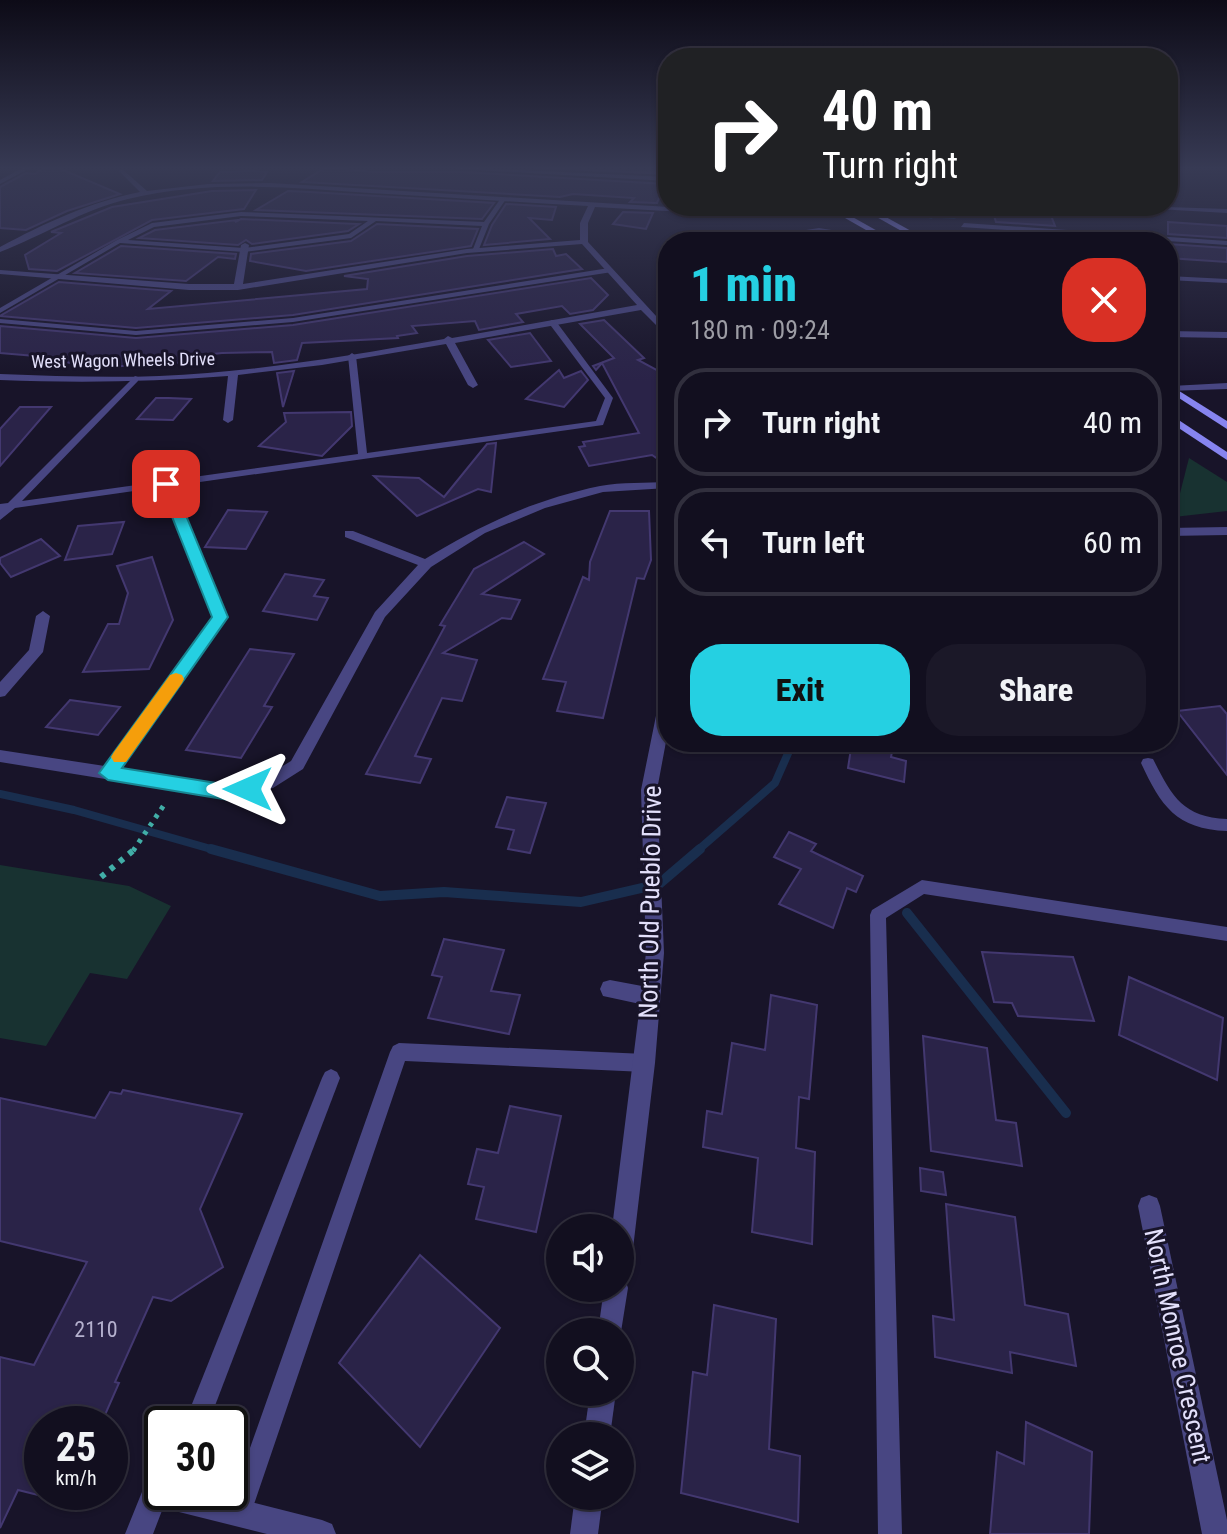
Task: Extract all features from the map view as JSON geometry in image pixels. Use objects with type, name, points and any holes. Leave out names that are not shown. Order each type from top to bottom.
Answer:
[{"type":"main road","points":[[1178,393],[1227,426]]},
{"type":"main road","points":[[1178,423],[1227,457]]},
{"type":"street","points":[[0,250],[22,239]]},
{"type":"street","points":[[584,239],[658,324]]},
{"type":"street","points":[[1178,240],[1227,243]]},
{"type":"street","points":[[0,272],[189,287],[238,287],[476,249],[584,242]]},
{"type":"street","points":[[238,287],[244,248]]},
{"type":"street","name":"West Wagon Wheels Drive","points":[[0,377],[135,379],[233,372],[352,356],[642,307]]},
{"type":"street","points":[[1178,334],[1227,335]]},
{"type":"street","points":[[448,339],[473,385]]},
{"type":"street","name":"West Wagon Wheels Drive","points":[[228,420],[233,372]]},
{"type":"street","name":"West Wagon Wheels Drive","points":[[0,389],[14,378]]},
{"type":"street","points":[[0,756],[229,792],[267,783],[297,765],[380,615],[426,564],[481,530],[541,505],[603,489],[658,486]]},
{"type":"street","points":[[1178,532],[1227,531]]},
{"type":"street","points":[[349,534],[426,564]]},
{"type":"street","points":[[0,692],[36,652],[43,616]]},
{"type":"street","name":"North Old Pueblo Drive","points":[[626,1214],[645,1063],[655,953],[649,790],[658,743]]},
{"type":"street","points":[[610,989],[651,997]]},
{"type":"street","name":"North Monroe Crescent","points":[[1149,1206],[1216,1534]]},
{"type":"street","points":[[139,1534],[149,1510]]},
{"type":"street","points":[[228,1510],[322,1534]]},
{"type":"street","points":[[584,1534],[587,1510]]},
{"type":"lane","points":[[0,311],[124,239]]},
{"type":"lane","points":[[119,241],[244,248],[328,239]]},
{"type":"lane","points":[[476,249],[480,239]]},
{"type":"lane","points":[[0,321],[136,333],[167,331],[293,320],[609,270]]},
{"type":"lane","points":[[1178,279],[1227,281]]},
{"type":"lane","points":[[5,507],[600,423],[609,398],[552,322]]},
{"type":"lane","points":[[352,356],[363,457]]},
{"type":"lane","points":[[0,517],[5,507],[135,379]]},
{"type":"lane","points":[[1178,388],[1227,386]]},
{"type":"lane","points":[[108,773],[220,617],[166,484]]},
{"type":"lane","points":[[1148,763],[1157,784],[1177,811],[1194,822],[1227,825]]},
{"type":"lane","points":[[890,1534],[878,915],[922,887],[1227,934]]},
{"type":"lane","points":[[239,1513],[399,1052],[645,1063]]},
{"type":"lane","points":[[203,1406],[331,1078]]},
{"type":"path","points":[[101,877],[137,847],[166,802]]},
{"type":"green space","points":[[1189,458],[1227,482],[1227,511],[1178,517],[1178,501]]},
{"type":"green space","points":[[0,865],[129,886],[171,906],[127,979],[90,973],[46,1046],[0,1038]]},
{"type":"building","points":[[52,239],[117,239],[57,271],[29,269],[25,255]]},
{"type":"building","points":[[147,239],[292,239],[252,244],[246,240],[238,245]]},
{"type":"building","points":[[474,239],[471,246],[306,271],[250,261],[251,254],[351,241]]},
{"type":"building","points":[[487,239],[550,239],[484,245]]},
{"type":"building","points":[[1178,245],[1227,248],[1227,262],[1178,259]]},
{"type":"building","points":[[121,246],[236,254],[235,259],[218,257],[186,281],[75,273]]},
{"type":"building","points":[[553,249],[556,256],[566,254],[582,269],[293,315],[136,328],[0,316],[59,282],[171,291],[148,309],[367,289],[368,279],[344,276],[467,256]]},
{"type":"building","points":[[591,278],[608,295],[593,310],[570,314],[562,306],[516,314],[523,322],[479,330],[475,321],[412,326],[417,333],[398,338],[302,343],[297,360],[274,363],[272,352],[222,353],[194,356],[190,362],[106,367],[55,361],[59,358],[0,353],[0,326],[136,338],[293,325]]},
{"type":"building","points":[[604,320],[644,358],[638,360],[658,371],[658,459],[652,455],[589,466],[579,447],[585,446],[583,442],[639,433],[602,363],[596,370],[593,366],[614,358],[580,324]]},
{"type":"building","points":[[530,333],[551,361],[511,367],[488,340]]},
{"type":"building","points":[[559,370],[564,378],[581,371],[588,380],[564,407],[526,399]]},
{"type":"building","points":[[294,371],[283,407],[277,373]]},
{"type":"building","points":[[156,398],[191,399],[173,420],[137,419]]},
{"type":"building","points":[[20,407],[51,407],[0,466],[0,429]]},
{"type":"building","points":[[351,412],[352,426],[322,456],[259,446],[286,422],[284,413]]},
{"type":"building","points":[[496,443],[491,492],[478,489],[417,516],[374,476],[419,478],[444,497],[487,444]]},
{"type":"building","points":[[228,510],[267,512],[246,549],[205,547]]},
{"type":"building","points":[[610,511],[649,511],[651,560],[644,579],[637,578],[603,718],[557,711],[566,682],[543,679],[583,577],[589,580],[590,562]]},
{"type":"building","points":[[124,522],[112,554],[65,560],[78,526]]},
{"type":"building","points":[[41,539],[60,556],[11,577],[0,563],[0,558]]},
{"type":"building","points":[[524,542],[544,554],[482,594],[520,600],[511,619],[502,618],[443,653],[477,660],[462,701],[442,698],[415,756],[431,759],[420,783],[366,774],[445,626],[440,625],[474,569]]},
{"type":"building","points":[[152,557],[173,620],[149,669],[83,672],[108,624],[119,624],[128,593],[117,566]]},
{"type":"building","points":[[285,574],[324,580],[314,596],[328,598],[317,620],[263,611]]},
{"type":"building","points":[[250,649],[294,654],[264,706],[272,707],[241,758],[186,750]]},
{"type":"building","points":[[70,700],[120,707],[98,735],[46,727]]},
{"type":"building","points":[[1220,706],[1227,714],[1227,775],[1178,712]]},
{"type":"building","points":[[850,752],[892,752],[891,757],[906,761],[904,782],[848,768]]},
{"type":"building","points":[[507,797],[546,803],[530,853],[508,849],[514,830],[496,827]]},
{"type":"building","points":[[789,832],[816,844],[811,851],[863,876],[856,892],[847,888],[833,928],[779,904],[801,869],[774,857]]},
{"type":"building","points":[[444,939],[504,950],[491,991],[520,995],[509,1034],[428,1018],[442,977],[432,975]]},
{"type":"building","points":[[982,952],[1073,957],[1094,1021],[1018,1016],[1012,1003],[994,1002]]},
{"type":"building","points":[[1129,977],[1223,1018],[1217,1080],[1119,1035]]},
{"type":"building","points":[[771,995],[817,1005],[809,1099],[799,1097],[796,1148],[815,1152],[812,1244],[752,1232],[758,1158],[703,1147],[707,1111],[722,1114],[732,1043],[765,1050]]},
{"type":"building","points":[[923,1036],[987,1048],[996,1120],[1016,1123],[1022,1166],[931,1151]]},
{"type":"building","points":[[123,1090],[242,1114],[200,1209],[223,1267],[171,1301],[153,1297],[115,1382],[119,1383],[109,1406],[24,1406],[24,1492],[18,1490],[0,1528],[0,1357],[34,1365],[87,1262],[0,1241],[0,1098],[95,1118],[110,1092],[121,1094]]},
{"type":"building","points":[[510,1106],[561,1116],[536,1232],[476,1219],[484,1187],[468,1184],[477,1149],[498,1153]]},
{"type":"building","points":[[920,1168],[943,1172],[946,1195],[921,1191]]},
{"type":"building","points":[[946,1204],[1015,1217],[1025,1305],[1068,1314],[1076,1366],[1010,1352],[1012,1373],[935,1357],[933,1316],[954,1320]]},
{"type":"building","points":[[420,1255],[500,1328],[420,1447],[339,1363]]},
{"type":"building","points":[[714,1305],[776,1319],[769,1449],[800,1456],[798,1522],[681,1493],[693,1372],[707,1375]]},
{"type":"building","points":[[1026,1422],[1092,1452],[1089,1534],[990,1534],[997,1452],[1024,1464]]},
{"type":"waterway","points":[[697,851],[775,783],[789,752]]},
{"type":"waterway","points":[[0,794],[74,810],[218,851]]},
{"type":"waterway","points":[[211,849],[380,896],[444,892],[581,902],[659,884],[700,849]]},
{"type":"waterway","points":[[907,913],[1066,1113]]},
{"type":"slow traffic","points":[[120,757],[176,679]]},
{"type":"route","points":[[166,484],[220,617],[108,773],[229,792],[248,789]]}]
